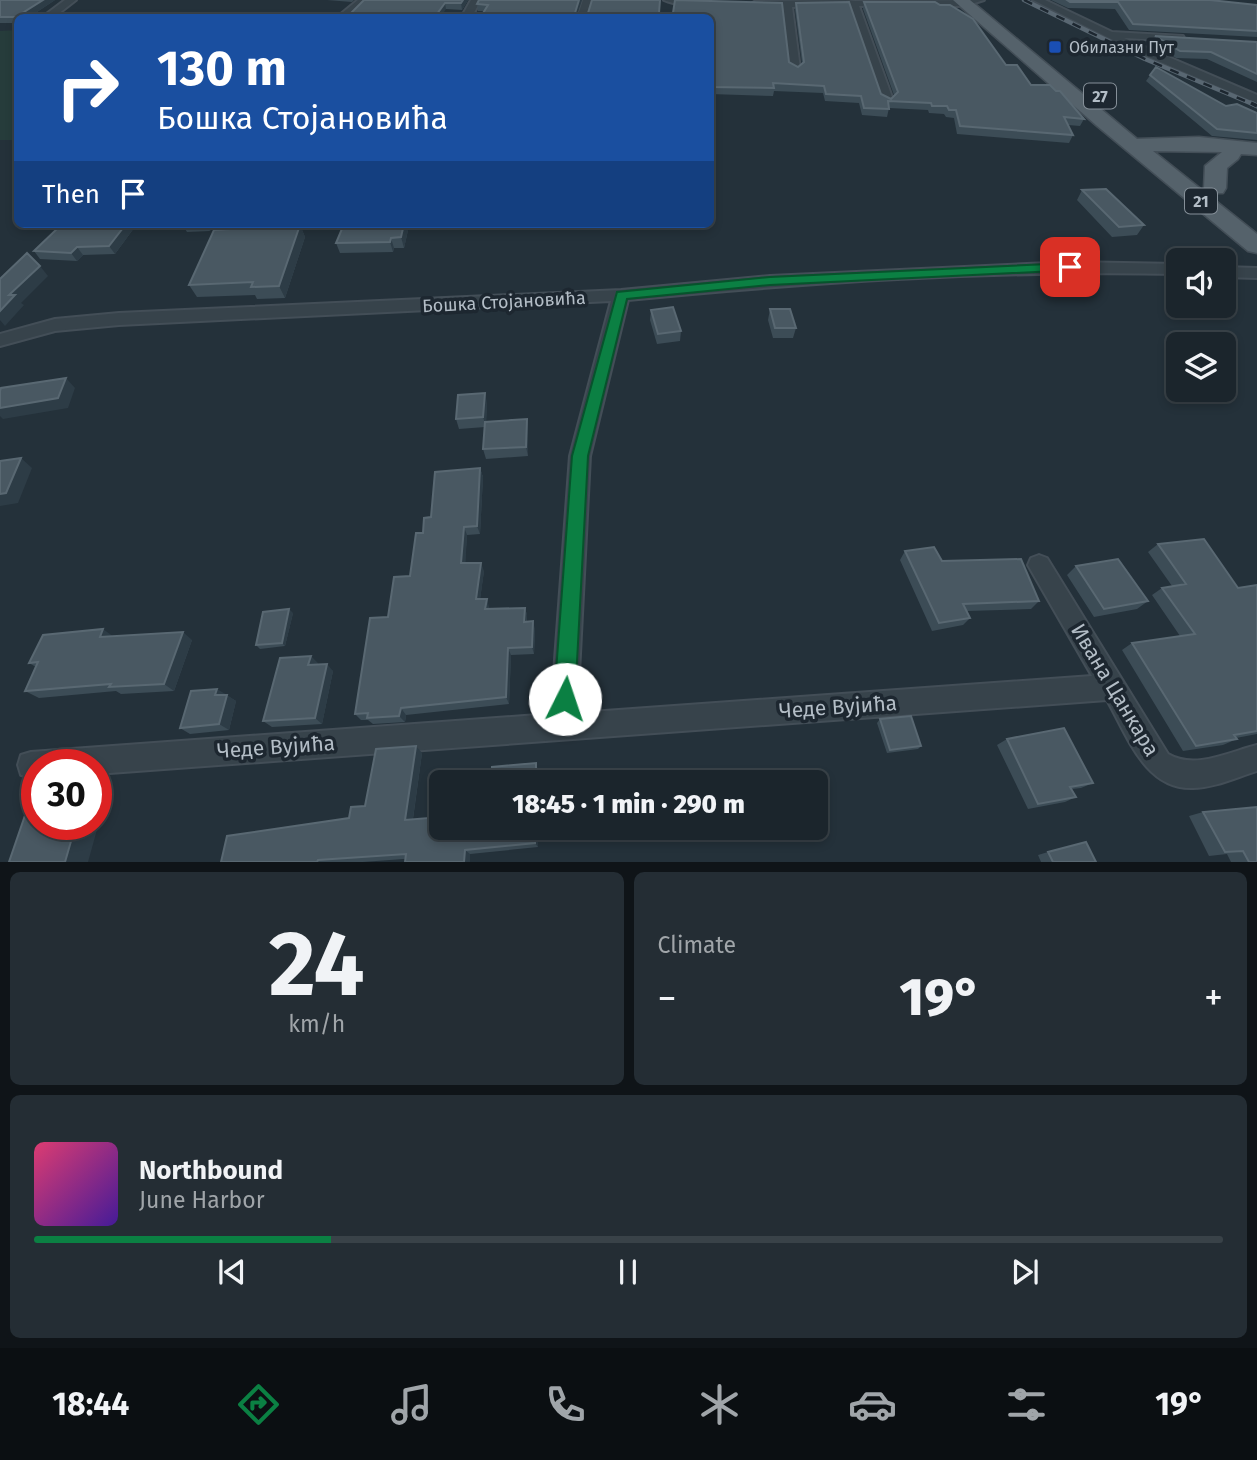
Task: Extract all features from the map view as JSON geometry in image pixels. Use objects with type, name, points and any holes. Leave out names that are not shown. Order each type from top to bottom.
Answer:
[{"type":"main road","name":"27","points":[[972,1],[1151,149]]},
{"type":"main road","points":[[1151,149],[1199,143],[1257,149]]},
{"type":"main road","points":[[1151,149],[1257,155]]},
{"type":"main road","name":"21","points":[[1151,149],[1215,188],[1257,222]]},
{"type":"main road","name":"21","points":[[1151,149],[1257,246]]},
{"type":"main road","points":[[1215,188],[1216,166],[1231,155]]},
{"type":"street","points":[[52,14],[71,0]]},
{"type":"street","points":[[346,14],[364,0]]},
{"type":"street","points":[[899,2],[915,0]]},
{"type":"street","points":[[1038,0],[1105,33],[1257,99]]},
{"type":"street","points":[[851,1],[887,100]]},
{"type":"street","points":[[740,3],[972,1]]},
{"type":"street","points":[[668,3],[716,2]]},
{"type":"street","points":[[787,4],[795,69]]},
{"type":"street","points":[[1105,33],[1193,39]]},
{"type":"street","name":"Бошка Стојановића","points":[[0,340],[55,326],[119,319],[621,295],[797,279],[1070,267],[1166,269]]},
{"type":"street","points":[[1236,273],[1257,274]]},
{"type":"street","points":[[563,726],[580,456],[621,295]]},
{"type":"street","name":"Ивана Цанкара","points":[[1039,565],[1159,763],[1177,774],[1196,775],[1257,758]]},
{"type":"street","name":"Чеде Вујића","points":[[112,759],[1112,687]]},
{"type":"green space","points":[[14,30],[14,140],[0,140],[0,31]]},
{"type":"building","points":[[0,0],[43,0],[21,14],[14,14],[14,17],[0,17]]},
{"type":"building","points":[[364,0],[463,0],[461,3],[445,3],[437,14],[350,14]]},
{"type":"building","points":[[479,0],[579,0],[575,13],[588,13],[592,0],[660,0],[659,13],[673,13],[675,0],[782,3],[789,62],[798,67],[804,62],[796,3],[849,2],[881,94],[891,99],[898,92],[864,2],[935,2],[950,5],[973,19],[1006,65],[1017,65],[1031,85],[1050,85],[1060,91],[1084,119],[1064,117],[1073,135],[960,126],[956,110],[949,110],[947,106],[888,101],[889,109],[864,108],[861,96],[826,94],[824,86],[773,83],[774,88],[714,87],[714,14],[482,14],[488,5],[477,4]]},
{"type":"building","points":[[1067,0],[1210,0],[1257,5],[1257,31],[1133,24],[1118,2]]},
{"type":"building","points":[[1155,36],[1257,42],[1257,74],[1211,52],[1180,51]]},
{"type":"building","points":[[1156,67],[1226,106],[1237,104],[1257,113],[1257,133],[1217,129],[1150,75]]},
{"type":"building","points":[[1106,189],[1144,225],[1119,227],[1082,190]]},
{"type":"building","points":[[58,228],[123,228],[109,246],[77,247],[71,253],[34,251]]},
{"type":"building","points":[[299,228],[279,286],[251,287],[253,282],[189,285],[214,230]]},
{"type":"building","points":[[342,228],[403,228],[401,237],[391,238],[390,242],[336,243]]},
{"type":"building","points":[[27,253],[40,266],[9,295],[15,295],[0,311],[0,279]]},
{"type":"building","points":[[673,307],[681,331],[658,334],[651,310]]},
{"type":"building","points":[[770,309],[790,309],[796,328],[775,328]]},
{"type":"building","points":[[66,378],[58,398],[0,408],[1,388]]},
{"type":"building","points":[[485,393],[483,417],[456,419],[458,395]]},
{"type":"building","points":[[527,419],[526,447],[483,449],[485,422]]},
{"type":"building","points":[[21,458],[6,493],[0,494],[0,461]]},
{"type":"building","points":[[480,468],[477,526],[464,527],[461,563],[481,563],[476,599],[487,599],[485,609],[525,608],[524,622],[533,621],[532,647],[508,648],[506,697],[401,708],[399,716],[367,718],[368,713],[355,714],[370,618],[388,617],[394,577],[410,576],[416,533],[423,533],[424,518],[431,517],[435,472]]},
{"type":"building","points":[[1204,539],[1238,588],[1257,585],[1257,731],[1234,735],[1237,739],[1196,746],[1132,643],[1195,634],[1162,588],[1186,584],[1158,544]]},
{"type":"building","points":[[934,547],[942,561],[1021,559],[1039,601],[963,604],[970,618],[939,623],[905,551]]},
{"type":"building","points":[[1118,559],[1148,601],[1104,609],[1076,566]]},
{"type":"building","points":[[289,609],[282,643],[256,645],[263,612]]},
{"type":"building","points":[[103,629],[100,637],[183,632],[164,684],[109,687],[111,684],[25,691],[38,662],[29,663],[43,635]]},
{"type":"building","points":[[311,656],[308,665],[327,664],[315,718],[263,721],[280,658]]},
{"type":"building","points":[[217,689],[215,695],[227,695],[219,724],[180,728],[191,691]]},
{"type":"building","points":[[911,716],[921,746],[890,750],[880,719]]},
{"type":"building","points":[[1064,728],[1093,783],[1070,787],[1076,797],[1038,804],[1007,739]]},
{"type":"building","points":[[416,746],[405,820],[429,818],[429,840],[535,840],[535,843],[465,850],[464,862],[405,862],[406,854],[317,862],[221,862],[227,836],[349,818],[351,807],[365,806],[376,749]]},
{"type":"building","points":[[536,763],[536,770],[492,770],[492,767]]},
{"type":"building","points":[[1257,807],[1257,862],[1249,862],[1243,851],[1225,852],[1203,812]]},
{"type":"building","points":[[21,827],[21,840],[71,840],[65,862],[9,862]]},
{"type":"building","points":[[1086,842],[1096,862],[1053,862],[1048,852]]},
{"type":"railway","points":[[1024,0],[1145,59],[1255,105]]},
{"type":"railway","points":[[1251,103],[1255,105]]},
{"type":"place","name":"Обилазни Пут","points":[[1055,47]]},
{"type":"route","points":[[565,699],[580,456],[621,295],[770,281],[1070,267]]}]
